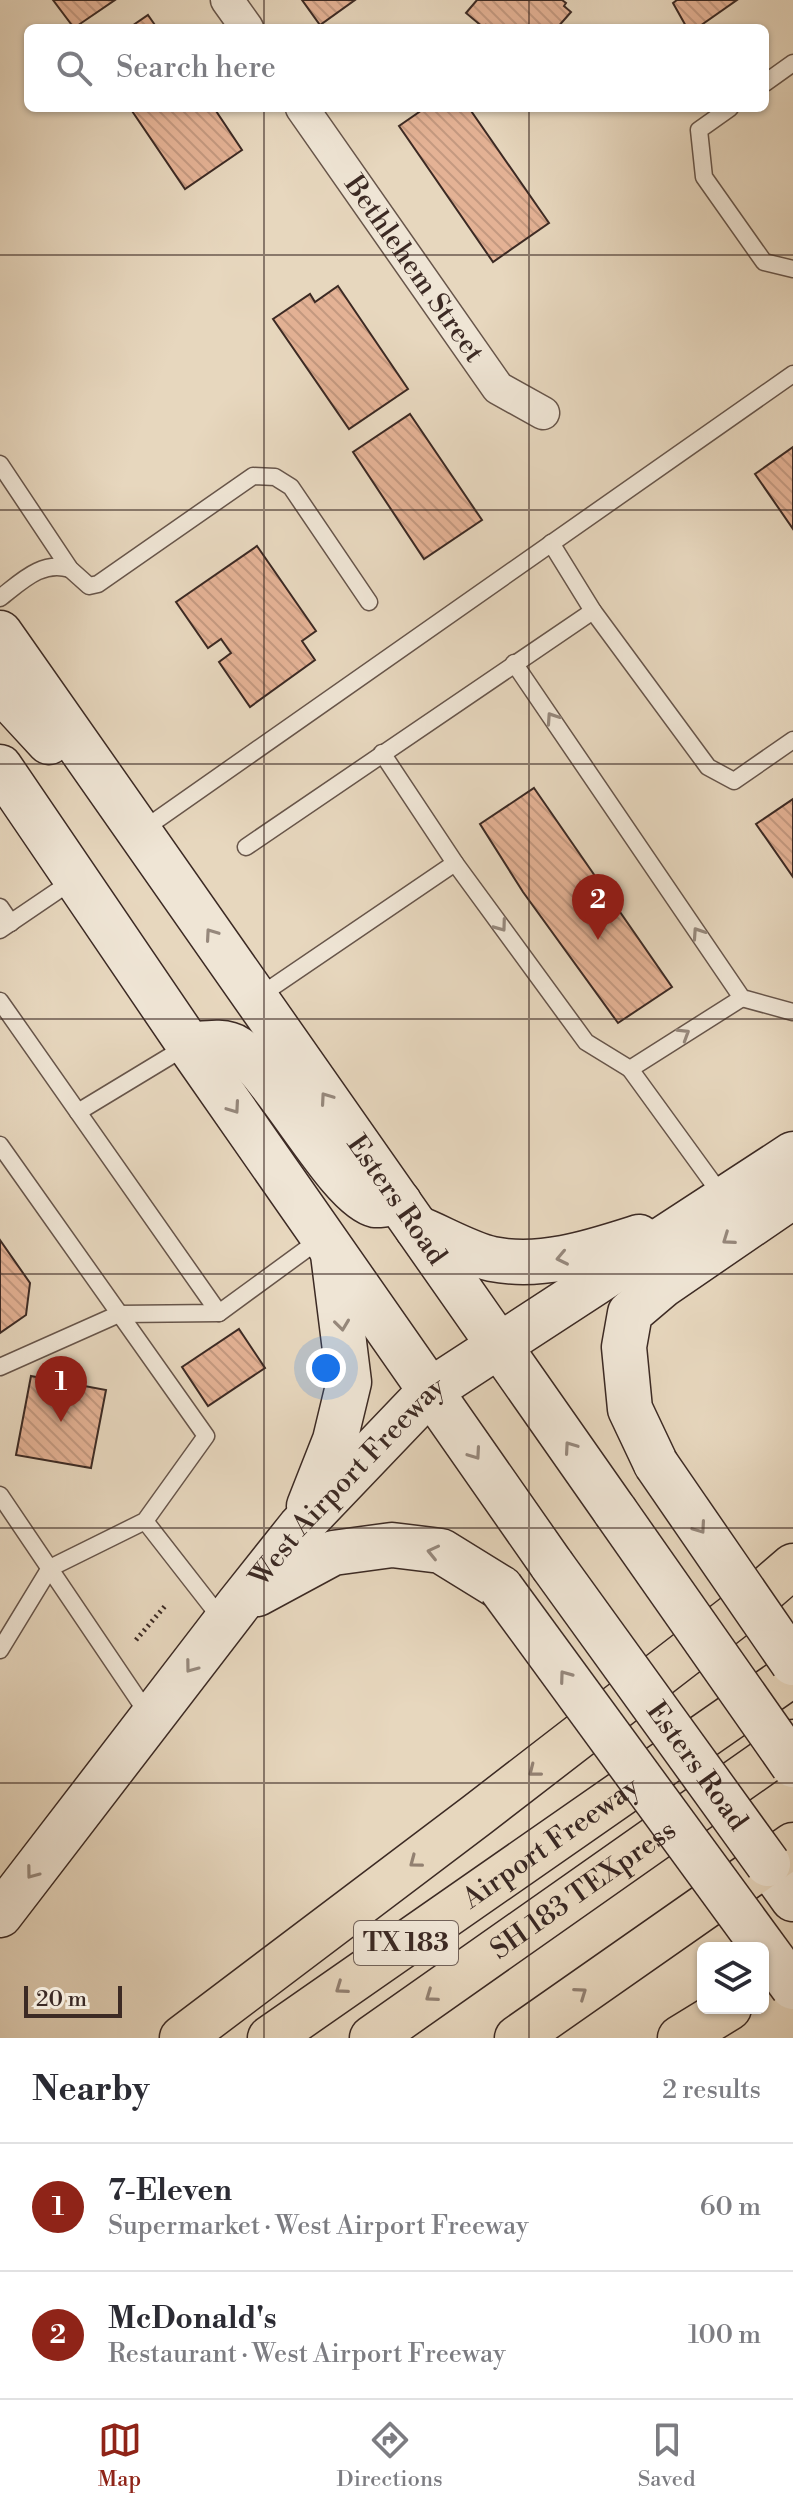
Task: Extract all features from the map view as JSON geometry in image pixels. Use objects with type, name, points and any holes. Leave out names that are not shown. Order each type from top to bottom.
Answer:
[{"type":"highway","points":[[182,2038],[740,1612],[793,1566]]},
{"type":"highway","name":"Airport Freeway","points":[[270,2038],[793,1674]]},
{"type":"highway","name":"SH 183 TEXpress","points":[[372,2038],[793,1742]]},
{"type":"highway","name":"SH 183 TEXpress","points":[[423,2038],[793,1779]]},
{"type":"highway","points":[[517,2038],[793,1845]]},
{"type":"highway","points":[[769,1983],[793,1968]]},
{"type":"highway","points":[[680,2038],[719,2014]]},
{"type":"main road","name":"Esters Road","points":[[0,633],[793,1765]]},
{"type":"main road","points":[[0,689],[55,749],[108,787]]},
{"type":"main road","name":"Esters Road","points":[[0,767],[189,1045],[552,1565],[793,1899]]},
{"type":"main road","points":[[189,1045],[256,998]]},
{"type":"main road","points":[[189,1045],[220,1043],[236,1046],[259,1070],[352,1192],[375,1205],[408,1215],[491,1259],[546,1261],[594,1252],[707,1209]]},
{"type":"main road","name":"West Airport Freeway","points":[[0,1915],[300,1527],[431,1390],[793,1154]]},
{"type":"main road","points":[[793,1196],[663,1285],[630,1313],[624,1347],[630,1409],[656,1464],[793,1663]]},
{"type":"main road","points":[[300,1527],[335,1440],[349,1382],[328,1242]]},
{"type":"main road","points":[[231,1614],[333,1553],[392,1545],[441,1551],[501,1588],[793,1987]]},
{"type":"street","points":[[227,0],[244,24]]},
{"type":"street","name":"Bethlehem Street","points":[[305,112],[498,388],[543,413]]},
{"type":"lane","points":[[769,80],[793,63]]},
{"type":"lane","points":[[724,112],[699,130],[704,177],[764,262],[793,269]]},
{"type":"lane","points":[[140,832],[793,374]]},
{"type":"lane","points":[[0,464],[70,569],[89,586],[98,584],[253,476],[275,477],[291,487],[369,602]]},
{"type":"lane","points":[[551,543],[593,611],[708,767],[734,781],[793,740]]},
{"type":"lane","points":[[0,598],[33,574],[55,564],[70,569]]},
{"type":"lane","points":[[246,847],[593,611]]},
{"type":"lane","points":[[514,663],[742,998],[793,1013]]},
{"type":"lane","points":[[382,753],[455,863],[586,1042],[630,1069],[707,1209]]},
{"type":"lane","points":[[256,998],[455,863]]},
{"type":"lane","points":[[0,907],[5,926],[76,879]]},
{"type":"lane","points":[[630,1069],[742,998]]},
{"type":"lane","points":[[0,1001],[219,1313]]},
{"type":"lane","points":[[78,1112],[189,1045]]},
{"type":"lane","points":[[0,1145],[206,1436],[145,1521],[50,1568],[0,1650]]},
{"type":"lane","points":[[0,1367],[119,1314],[219,1313],[328,1242]]},
{"type":"lane","points":[[0,1495],[7,1518],[50,1568],[151,1719]]},
{"type":"lane","points":[[145,1521],[231,1614]]},
{"type":"path","points":[[136,1640],[165,1606]]},
{"type":"building","points":[[53,0],[115,0],[80,24],[71,24]]},
{"type":"building","points":[[302,0],[355,0],[321,24]]},
{"type":"building","points":[[477,0],[562,0],[571,12],[560,24],[479,24],[466,13]]},
{"type":"building","points":[[677,0],[737,0],[703,24],[685,24],[673,3]]},
{"type":"building","points":[[148,15],[154,24],[135,24]]},
{"type":"building","points":[[133,112],[217,112],[242,150],[185,189]]},
{"type":"building","points":[[419,112],[472,112],[549,223],[493,262],[399,126]]},
{"type":"building","points":[[338,286],[408,389],[349,429],[273,319],[310,294],[315,302]]},
{"type":"building","points":[[410,414],[482,520],[424,559],[353,452]]},
{"type":"building","points":[[793,447],[793,529],[755,474]]},
{"type":"building","points":[[257,546],[316,631],[302,641],[315,660],[250,707],[219,662],[231,653],[221,639],[208,648],[176,602]]},
{"type":"building","points":[[534,788],[672,987],[618,1023],[523,892],[480,824]]},
{"type":"building","points":[[793,799],[793,877],[756,824]]},
{"type":"building","points":[[0,1240],[30,1283],[26,1315],[0,1333]]},
{"type":"building","points":[[239,1329],[265,1368],[208,1406],[182,1367]]},
{"type":"building","points":[[31,1376],[106,1390],[91,1468],[16,1455]]},
{"type":"place","name":"McDonald's","points":[[598,940]]},
{"type":"place","name":"7-Eleven","points":[[61,1422]]}]
